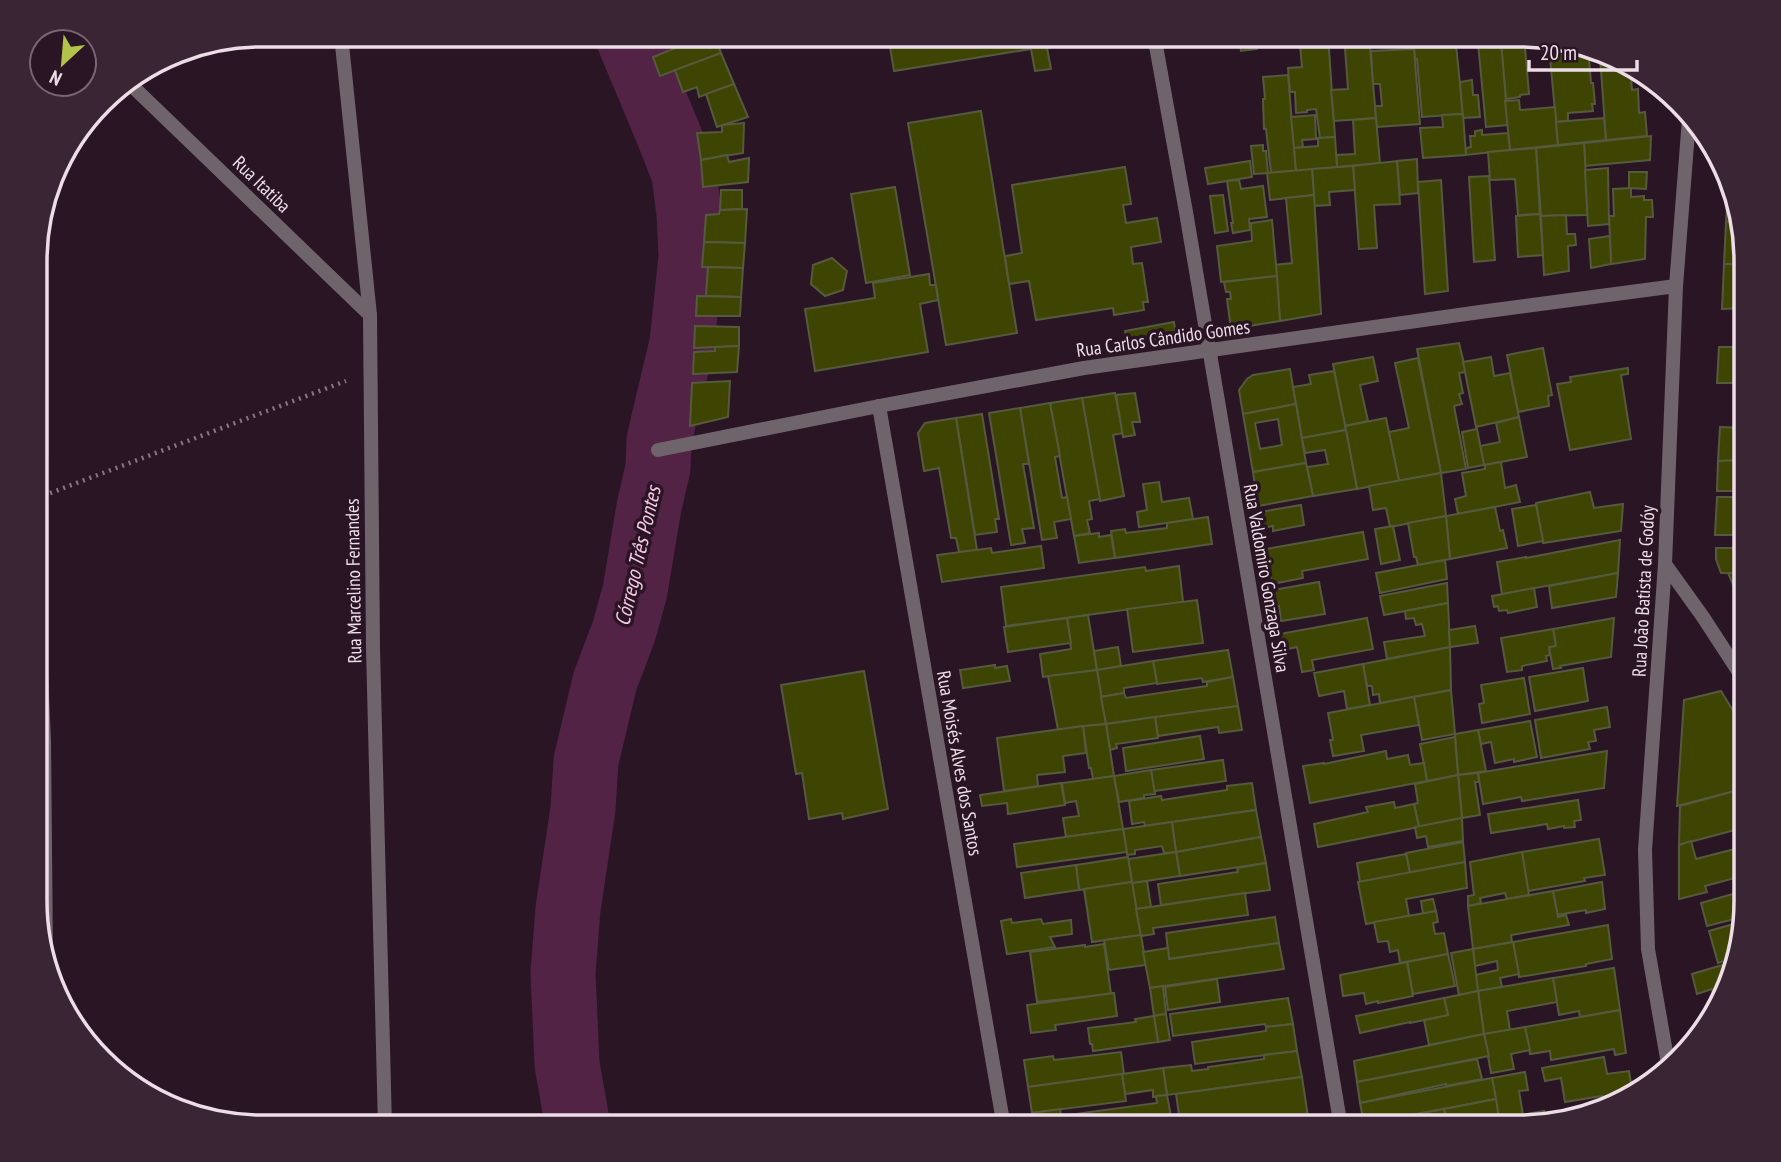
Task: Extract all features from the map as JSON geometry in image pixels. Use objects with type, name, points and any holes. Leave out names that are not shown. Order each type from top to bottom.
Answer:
[{"type":"street","name":"Rua Marcelino Fernandes","points":[[342,47],[370,315],[373,648],[385,1115]]},
{"type":"street","name":"Rua Valdomiro Gonzaga Silva","points":[[1156,47],[1339,1114]]},
{"type":"street","name":"Rua Itatiba","points":[[135,88],[370,315]]},
{"type":"street","name":"Rua João Batista de Godóy","points":[[1667,1056],[1648,949],[1645,850],[1665,565],[1676,286],[1688,129]]},
{"type":"street","name":"Rua Carlos Cândido Gomes","points":[[658,450],[1084,368],[1676,286]]},
{"type":"street","name":"Rua Moisés Alves dos Santos","points":[[879,406],[1002,1114]]},
{"type":"street","points":[[1665,565],[1733,664]]},
{"type":"path","points":[[47,494],[370,372]]},
{"type":"building","points":[[678,47],[719,47],[721,53],[660,76],[653,57]]},
{"type":"building","points":[[890,47],[1053,47],[1047,48],[1051,69],[1035,71],[1031,49],[894,71]]},
{"type":"building","points":[[1240,47],[1257,47],[1257,49],[1241,51]]},
{"type":"building","points":[[1300,47],[1329,47],[1335,137],[1320,138],[1316,109],[1296,113],[1295,92],[1290,92],[1288,68],[1302,67]]},
{"type":"building","points":[[1345,47],[1370,47],[1376,118],[1334,121],[1331,90],[1348,89]]},
{"type":"building","points":[[1414,47],[1456,47],[1463,114],[1422,117]]},
{"type":"building","points":[[1478,47],[1502,47],[1508,125],[1486,127]]},
{"type":"building","points":[[1501,47],[1525,47],[1529,94],[1506,99]]},
{"type":"building","points":[[1414,49],[1420,124],[1377,127],[1375,106],[1382,106],[1380,84],[1373,84],[1371,51]]},
{"type":"building","points":[[1549,49],[1589,59],[1595,104],[1592,104],[1593,111],[1568,113],[1568,121],[1556,122]]},
{"type":"building","points":[[721,53],[734,84],[699,97],[697,87],[683,92],[675,70]]},
{"type":"building","points":[[1600,63],[1612,68],[1601,70]]},
{"type":"building","points":[[1612,68],[1631,78],[1632,90],[1638,89],[1639,113],[1645,112],[1647,136],[1606,140],[1601,70]]},
{"type":"building","points":[[1288,75],[1296,171],[1271,173],[1264,129],[1263,77]]},
{"type":"building","points":[[1472,80],[1473,95],[1478,95],[1480,117],[1463,118],[1460,82]]},
{"type":"building","points":[[734,84],[748,117],[717,127],[706,94]]},
{"type":"building","points":[[1519,100],[1520,110],[1555,107],[1558,145],[1510,150],[1505,101]]},
{"type":"building","points":[[981,111],[1017,333],[946,345],[908,123]]},
{"type":"building","points":[[1463,114],[1466,155],[1423,158],[1420,128],[1443,127],[1442,115]]},
{"type":"building","points":[[1315,115],[1316,139],[1302,140],[1303,147],[1294,148],[1291,117]]},
{"type":"building","points":[[1376,118],[1380,163],[1337,167],[1336,155],[1355,154],[1353,120]]},
{"type":"building","points":[[1604,118],[1606,140],[1558,145],[1556,122]]},
{"type":"building","points":[[744,123],[743,153],[701,160],[697,133],[722,132],[722,125]]},
{"type":"building","points":[[1482,130],[1482,135],[1508,133],[1510,150],[1466,155],[1466,148],[1471,147],[1470,136],[1475,136],[1475,131]]},
{"type":"building","points":[[1651,136],[1650,160],[1585,166],[1584,143]]},
{"type":"building","points":[[1335,137],[1337,167],[1296,171],[1294,148],[1318,146],[1318,138]]},
{"type":"building","points":[[1584,143],[1588,215],[1541,216],[1536,148]]},
{"type":"building","points":[[1263,145],[1268,173],[1254,174],[1251,146]]},
{"type":"building","points":[[1536,148],[1540,214],[1518,215],[1515,179],[1490,180],[1488,152]]},
{"type":"building","points":[[727,155],[729,162],[749,158],[748,182],[703,187],[701,160]]},
{"type":"building","points":[[1417,159],[1418,193],[1400,195],[1397,161]]},
{"type":"building","points":[[1250,161],[1252,177],[1208,184],[1205,168]]},
{"type":"building","points":[[1397,161],[1400,204],[1374,205],[1377,248],[1359,249],[1353,166]]},
{"type":"building","points":[[1353,166],[1355,190],[1329,192],[1330,205],[1314,206],[1312,169]]},
{"type":"building","points":[[1125,167],[1131,204],[1123,205],[1126,223],[1157,218],[1161,242],[1131,247],[1133,264],[1142,263],[1148,302],[1143,302],[1144,310],[1114,315],[1113,308],[1036,320],[1029,281],[1009,284],[1005,256],[1022,253],[1012,185]]},
{"type":"building","points":[[1608,168],[1609,224],[1588,226],[1585,170]]},
{"type":"building","points":[[1312,169],[1314,195],[1270,200],[1267,173]]},
{"type":"building","points":[[1629,172],[1647,172],[1646,189],[1629,188]]},
{"type":"building","points":[[1489,176],[1495,260],[1474,262],[1469,177]]},
{"type":"building","points":[[1239,180],[1241,189],[1263,186],[1267,217],[1249,219],[1250,230],[1233,233],[1227,181]]},
{"type":"building","points":[[1441,180],[1448,291],[1425,294],[1418,182]]},
{"type":"building","points":[[895,187],[910,275],[866,283],[851,194]]},
{"type":"building","points":[[1631,188],[1631,197],[1644,196],[1644,200],[1652,200],[1653,217],[1646,217],[1645,259],[1611,264],[1609,216],[1614,216],[1613,189]]},
{"type":"building","points":[[721,190],[742,190],[742,209],[720,210]]},
{"type":"building","points":[[1223,195],[1228,231],[1215,233],[1210,196]]},
{"type":"building","points":[[1314,195],[1321,314],[1280,321],[1275,265],[1292,263],[1286,198]]},
{"type":"building","points":[[747,209],[745,243],[704,242],[706,215],[719,214],[720,210]]},
{"type":"building","points":[[1727,209],[1730,222],[1726,222]]},
{"type":"building","points":[[1540,214],[1543,255],[1518,257],[1516,216]]},
{"type":"building","points":[[1566,215],[1567,234],[1575,234],[1576,245],[1568,246],[1569,271],[1544,275],[1541,216]]},
{"type":"building","points":[[1272,220],[1277,276],[1221,282],[1217,246],[1252,241],[1251,223]]},
{"type":"building","points":[[1726,222],[1730,222],[1733,264],[1724,264]]},
{"type":"building","points":[[1610,236],[1611,264],[1591,268],[1589,239]]},
{"type":"building","points":[[704,242],[745,243],[743,268],[702,267]]},
{"type":"building","points":[[832,258],[847,271],[843,290],[825,296],[811,284],[813,265]]},
{"type":"building","points":[[1724,264],[1733,264],[1733,309],[1722,309]]},
{"type":"building","points":[[708,267],[743,268],[741,297],[706,296]]},
{"type":"building","points":[[929,274],[930,285],[936,285],[938,300],[920,304],[928,352],[815,371],[805,309],[875,298],[873,283]]},
{"type":"building","points":[[1277,276],[1280,321],[1231,329],[1227,299],[1231,299],[1230,292],[1226,292],[1224,282]]},
{"type":"building","points":[[697,296],[741,297],[740,316],[696,316]]},
{"type":"building","points":[[1174,322],[1176,336],[1128,344],[1125,331]]},
{"type":"building","points":[[695,326],[739,327],[739,346],[694,348]]},
{"type":"building","points":[[1459,343],[1466,372],[1459,373],[1462,404],[1454,406],[1466,469],[1441,473],[1417,349]]},
{"type":"building","points":[[739,346],[737,372],[693,374],[694,352],[715,351],[715,347]]},
{"type":"building","points":[[1719,347],[1733,347],[1733,383],[1717,383]]},
{"type":"building","points":[[1543,348],[1552,395],[1548,396],[1549,406],[1518,412],[1507,355]]},
{"type":"building","points":[[1373,357],[1378,381],[1360,385],[1368,421],[1345,426],[1333,364]]},
{"type":"building","points":[[1491,357],[1494,376],[1510,373],[1519,417],[1476,427],[1463,362]]},
{"type":"building","points":[[1418,358],[1441,473],[1399,481],[1389,432],[1409,428],[1395,363]]},
{"type":"building","points":[[1628,368],[1628,374],[1621,375],[1631,439],[1570,450],[1557,384],[1571,382],[1570,377]]},
{"type":"building","points":[[1290,369],[1296,404],[1243,414],[1239,390],[1247,379],[1253,375]]},
{"type":"building","points":[[1334,371],[1346,430],[1302,438],[1293,387],[1311,384],[1309,375]]},
{"type":"building","points":[[730,381],[728,417],[690,426],[692,383]]},
{"type":"building","points":[[1115,393],[1123,433],[1113,435],[1124,496],[1100,501],[1082,398]]},
{"type":"building","points":[[1135,393],[1140,422],[1132,422],[1135,435],[1123,437],[1116,395]]},
{"type":"building","points":[[1082,398],[1100,499],[1089,501],[1092,519],[1087,520],[1090,533],[1074,536],[1050,403]]},
{"type":"building","points":[[1050,403],[1060,456],[1055,457],[1062,498],[1067,497],[1071,519],[1054,522],[1057,538],[1042,540],[1020,408]]},
{"type":"building","points":[[1296,404],[1306,463],[1253,472],[1243,414]],"holes":[[[1278,419],[1282,445],[1260,449],[1255,423]]]},
{"type":"building","points":[[1020,408],[1029,464],[1023,464],[1034,528],[1022,529],[1025,543],[1011,545],[989,413]]},
{"type":"building","points":[[982,414],[999,519],[995,519],[997,532],[975,535],[956,418]]},
{"type":"building","points":[[1519,417],[1527,457],[1484,465],[1480,446],[1500,442],[1496,423]]},
{"type":"building","points":[[956,418],[977,550],[959,552],[956,538],[951,538],[939,468],[924,471],[918,433],[925,423]]},
{"type":"building","points":[[1386,418],[1399,481],[1357,489],[1345,426]]},
{"type":"building","points":[[1720,427],[1733,428],[1733,460],[1718,461]]},
{"type":"building","points":[[1477,429],[1484,465],[1468,468],[1462,432]]},
{"type":"building","points":[[1346,430],[1357,489],[1313,496],[1307,467],[1328,464],[1325,450],[1305,453],[1302,438]]},
{"type":"building","points":[[1733,460],[1733,491],[1717,491],[1718,461]]},
{"type":"building","points":[[1501,462],[1505,488],[1516,485],[1520,502],[1458,514],[1455,499],[1466,496],[1462,473],[1485,469],[1485,465]]},
{"type":"building","points":[[1306,463],[1313,496],[1258,506],[1253,472]]},
{"type":"building","points":[[1441,473],[1446,516],[1390,527],[1386,508],[1373,510],[1369,486]]},
{"type":"building","points":[[1159,482],[1162,502],[1189,498],[1193,519],[1139,527],[1137,512],[1147,510],[1143,484]]},
{"type":"building","points":[[1590,492],[1594,508],[1623,504],[1621,531],[1543,543],[1536,503]]},
{"type":"building","points":[[1717,497],[1733,497],[1733,535],[1715,535]]},
{"type":"building","points":[[1301,505],[1304,525],[1273,531],[1273,526],[1262,528],[1260,512]]},
{"type":"building","points":[[1536,505],[1543,541],[1518,546],[1512,509]]},
{"type":"building","points":[[1495,507],[1507,548],[1450,559],[1446,516]]},
{"type":"building","points":[[1446,516],[1450,559],[1418,565],[1408,523]]},
{"type":"building","points":[[1208,517],[1212,544],[1115,558],[1111,531],[1125,529],[1126,533],[1167,528],[1167,523]]},
{"type":"building","points":[[1393,526],[1400,560],[1381,564],[1375,529]]},
{"type":"building","points":[[1363,532],[1368,559],[1302,571],[1303,578],[1272,584],[1266,549]]},
{"type":"building","points":[[1099,533],[1099,537],[1111,535],[1115,558],[1079,563],[1074,536]]},
{"type":"building","points":[[1620,540],[1618,573],[1502,594],[1497,562]]},
{"type":"building","points":[[1041,546],[1044,568],[942,582],[937,555],[991,548],[992,553]]},
{"type":"building","points":[[1716,548],[1733,548],[1733,573],[1721,573],[1716,559]]},
{"type":"building","points":[[1445,560],[1447,579],[1380,593],[1376,573]]},
{"type":"building","points":[[1179,566],[1183,602],[1006,626],[1001,587],[1145,567],[1146,571]]},
{"type":"building","points":[[1618,573],[1616,597],[1552,608],[1549,586]]},
{"type":"building","points":[[1319,582],[1325,614],[1281,621],[1273,590]]},
{"type":"building","points":[[1447,583],[1448,603],[1384,615],[1380,596]]},
{"type":"building","points":[[1534,588],[1537,607],[1508,613],[1507,610],[1499,611],[1498,606],[1494,607],[1492,596]]},
{"type":"building","points":[[1197,600],[1203,643],[1133,652],[1127,609]]},
{"type":"building","points":[[1448,603],[1450,647],[1387,659],[1384,642],[1425,636],[1422,624],[1416,625],[1414,618],[1406,619],[1405,611]]},
{"type":"building","points":[[1088,615],[1097,670],[1043,677],[1040,654],[1071,649],[1067,618]]},
{"type":"building","points":[[1067,618],[1071,643],[1008,652],[1004,627]]},
{"type":"building","points":[[1367,618],[1373,649],[1312,660],[1314,670],[1302,672],[1297,647],[1283,650],[1280,634]]},
{"type":"building","points":[[1614,618],[1611,657],[1553,669],[1549,647],[1556,646],[1553,629]]},
{"type":"building","points":[[1475,626],[1478,643],[1450,647],[1449,630]]},
{"type":"building","points":[[1553,629],[1556,646],[1549,647],[1550,655],[1546,656],[1547,661],[1507,672],[1501,638]]},
{"type":"building","points":[[1118,647],[1121,666],[1097,670],[1094,651]]},
{"type":"building","points":[[1450,647],[1451,690],[1380,703],[1379,694],[1373,695],[1372,686],[1367,686],[1363,664]]},
{"type":"building","points":[[1228,650],[1233,677],[1203,682],[1202,678],[1157,684],[1153,661]]},
{"type":"building","points":[[1153,661],[1157,683],[1124,688],[1124,693],[1101,697],[1097,670]]},
{"type":"building","points":[[1363,664],[1370,705],[1347,709],[1344,691],[1319,696],[1314,673]]},
{"type":"building","points":[[995,665],[995,668],[1007,666],[1010,681],[963,688],[960,670]]},
{"type":"building","points":[[1583,668],[1588,701],[1535,711],[1529,677]]},
{"type":"building","points":[[1097,670],[1106,724],[1058,730],[1048,676]]},
{"type":"building","points":[[864,671],[888,809],[843,819],[842,813],[809,819],[802,773],[796,774],[781,685]]},
{"type":"building","points":[[1233,677],[1238,706],[1106,724],[1101,697],[1124,693],[1126,698],[1207,686],[1207,682]]},
{"type":"building","points":[[1524,678],[1530,714],[1482,723],[1479,704],[1484,703],[1481,685]]},
{"type":"building","points":[[1451,690],[1455,734],[1422,740],[1414,697]]},
{"type":"building","points":[[1721,691],[1733,711],[1733,791],[1677,806],[1684,700]]},
{"type":"building","points":[[1414,697],[1419,725],[1361,735],[1364,751],[1333,756],[1328,713]]},
{"type":"building","points":[[1238,706],[1242,730],[1219,733],[1218,727],[1158,736],[1155,717]]},
{"type":"building","points":[[1607,707],[1610,727],[1594,730],[1596,741],[1588,742],[1590,749],[1541,758],[1535,720]]},
{"type":"building","points":[[1155,717],[1158,738],[1116,744],[1117,748],[1110,750],[1106,724]]},
{"type":"building","points":[[1530,721],[1537,757],[1495,763],[1491,742],[1481,744],[1478,730]]},
{"type":"building","points":[[1106,724],[1114,776],[1093,779],[1083,726]]},
{"type":"building","points":[[1083,726],[1086,753],[1063,756],[1065,772],[1037,775],[1038,786],[1004,791],[997,738]]},
{"type":"building","points":[[1478,730],[1486,771],[1458,775],[1455,734]]},
{"type":"building","points":[[1200,736],[1204,759],[1126,771],[1123,748]]},
{"type":"building","points":[[1455,737],[1458,775],[1427,781],[1420,744]]},
{"type":"building","points":[[1386,751],[1387,759],[1408,755],[1410,765],[1424,763],[1427,781],[1310,803],[1303,766]]},
{"type":"building","points":[[1607,751],[1604,788],[1522,801],[1521,797],[1483,804],[1478,773]]},
{"type":"building","points":[[1223,760],[1226,781],[1154,791],[1151,770]]},
{"type":"building","points":[[1151,770],[1155,794],[1119,802],[1114,776]]},
{"type":"building","points":[[1478,773],[1479,782],[1475,782],[1480,815],[1462,818],[1458,775]]},
{"type":"building","points":[[1458,775],[1462,818],[1419,827],[1414,804],[1418,803],[1415,784]]},
{"type":"building","points":[[1114,776],[1123,829],[1066,837],[1063,818],[1079,816],[1076,801],[1065,803],[1062,783]]},
{"type":"building","points":[[1061,783],[1065,805],[1008,814],[1007,803],[982,806],[980,795]]},
{"type":"building","points":[[1252,783],[1256,810],[1145,826],[1144,822],[1132,824],[1129,801],[1161,796],[1162,800],[1227,790],[1227,786]]},
{"type":"building","points":[[1733,792],[1733,830],[1679,845],[1680,806]]},
{"type":"building","points":[[1578,800],[1581,820],[1574,821],[1575,827],[1548,829],[1547,824],[1491,833],[1488,814]]},
{"type":"building","points":[[1394,802],[1395,808],[1414,804],[1419,827],[1318,847],[1314,824],[1368,812],[1366,807]]},
{"type":"building","points":[[1256,810],[1261,837],[1176,852],[1172,822]]},
{"type":"building","points":[[1462,818],[1463,841],[1428,847],[1426,836],[1417,838],[1415,827]]},
{"type":"building","points":[[1172,822],[1176,852],[1164,853],[1162,846],[1135,850],[1135,854],[1127,855],[1123,829]]},
{"type":"building","points":[[1123,829],[1127,852],[1017,867],[1014,844]]},
{"type":"building","points":[[1261,837],[1266,863],[1180,876],[1176,852]]},
{"type":"building","points":[[1599,839],[1605,875],[1528,891],[1522,852]]},
{"type":"building","points":[[1691,841],[1696,859],[1733,849],[1733,878],[1705,886],[1707,892],[1679,899],[1679,845]]},
{"type":"building","points":[[1463,842],[1465,862],[1410,873],[1406,853]]},
{"type":"building","points":[[1176,852],[1180,876],[1132,883],[1128,859]]},
{"type":"building","points":[[1522,852],[1529,895],[1507,899],[1505,893],[1480,898],[1481,903],[1468,906],[1468,896],[1474,895],[1470,862]]},
{"type":"building","points":[[1406,854],[1410,873],[1360,882],[1357,863]]},
{"type":"building","points":[[1128,857],[1132,882],[1079,890],[1076,865]]},
{"type":"building","points":[[1465,862],[1467,888],[1406,899],[1409,916],[1366,924],[1358,882]]},
{"type":"building","points":[[1266,863],[1270,890],[1161,905],[1158,884],[1238,872],[1237,868]]},
{"type":"building","points":[[1076,865],[1079,890],[1025,898],[1021,873]]},
{"type":"building","points":[[1147,881],[1151,907],[1136,909],[1132,883]]},
{"type":"building","points":[[1132,882],[1141,935],[1092,942],[1084,889]]},
{"type":"building","points":[[1602,882],[1605,909],[1557,915],[1553,891]]},
{"type":"building","points":[[1553,891],[1558,917],[1566,915],[1569,925],[1511,935],[1512,942],[1473,949],[1468,906]]},
{"type":"building","points":[[1245,893],[1248,915],[1153,928],[1154,934],[1141,936],[1136,909]]},
{"type":"building","points":[[1733,894],[1733,919],[1707,926],[1701,903]]},
{"type":"building","points":[[1433,899],[1436,912],[1423,914],[1421,901]]},
{"type":"building","points":[[1436,911],[1438,922],[1433,923],[1435,934],[1444,933],[1448,954],[1400,963],[1398,950],[1390,952],[1388,941],[1378,942],[1374,922]]},
{"type":"building","points":[[1275,917],[1279,943],[1169,959],[1166,933]]},
{"type":"building","points":[[1011,919],[1012,923],[1041,919],[1043,924],[1071,920],[1072,934],[1050,937],[1055,947],[1007,954],[1001,921]]},
{"type":"building","points":[[1732,924],[1725,961],[1718,963],[1709,931]]},
{"type":"building","points":[[1608,925],[1612,959],[1519,977],[1513,942]]},
{"type":"building","points":[[1141,935],[1146,965],[1109,970],[1104,940]]},
{"type":"building","points":[[1513,942],[1519,974],[1500,978],[1502,987],[1478,991],[1475,975],[1498,970],[1497,961],[1475,966],[1473,949]]},
{"type":"building","points":[[1279,943],[1284,969],[1150,988],[1143,952],[1168,948],[1169,959]]},
{"type":"building","points":[[1104,944],[1111,994],[1037,1002],[1030,952]]},
{"type":"building","points":[[1473,949],[1478,991],[1459,995],[1451,953]]},
{"type":"building","points":[[1448,954],[1455,986],[1413,994],[1407,962]]},
{"type":"building","points":[[1407,962],[1413,996],[1366,1004],[1364,993],[1343,996],[1340,975]]},
{"type":"building","points":[[1724,965],[1713,993],[1712,989],[1697,994],[1692,974]]},
{"type":"building","points":[[1614,968],[1620,1010],[1580,1017],[1579,1011],[1559,1015],[1553,978]]},
{"type":"building","points":[[1553,978],[1557,1002],[1507,1011],[1510,1030],[1484,1034],[1478,991]]},
{"type":"building","points":[[1217,979],[1220,1002],[1168,1010],[1165,987]]},
{"type":"building","points":[[1163,986],[1166,1014],[1154,1016],[1150,988]]},
{"type":"building","points":[[1478,991],[1484,1034],[1429,1045],[1424,1020],[1448,1015],[1444,998]]},
{"type":"building","points":[[1114,993],[1117,1016],[1055,1025],[1056,1030],[1031,1033],[1027,1005]]},
{"type":"building","points":[[1288,998],[1293,1024],[1266,1027],[1265,1024],[1173,1036],[1170,1014]]},
{"type":"building","points":[[1444,998],[1448,1015],[1360,1033],[1356,1016]]},
{"type":"building","points":[[1620,1010],[1626,1053],[1615,1055],[1614,1049],[1551,1060],[1550,1051],[1530,1054],[1525,1027]]},
{"type":"building","points":[[1166,1014],[1170,1040],[1158,1042],[1154,1016]]},
{"type":"building","points":[[1154,1016],[1158,1042],[1093,1051],[1088,1028],[1136,1022],[1135,1019]]},
{"type":"building","points":[[1293,1024],[1297,1051],[1195,1064],[1192,1042],[1266,1031],[1266,1027]]},
{"type":"building","points":[[1525,1027],[1530,1050],[1511,1054],[1514,1069],[1491,1073],[1484,1034]]},
{"type":"building","points":[[1484,1034],[1489,1056],[1357,1082],[1354,1061]]},
{"type":"building","points":[[1297,1051],[1302,1077],[1167,1095],[1163,1068],[1191,1065],[1192,1071],[1208,1069],[1264,1059],[1264,1055]]},
{"type":"building","points":[[1121,1052],[1124,1074],[1028,1087],[1024,1060],[1053,1056],[1054,1060]]},
{"type":"building","points":[[1604,1057],[1607,1074],[1629,1071],[1631,1084],[1602,1098],[1565,1102],[1561,1078],[1545,1081],[1542,1068]]},
{"type":"building","points":[[1477,1059],[1482,1079],[1360,1103],[1357,1082]]},
{"type":"building","points":[[1163,1068],[1167,1095],[1153,1097],[1153,1090],[1125,1094],[1122,1074]]},
{"type":"building","points":[[1525,1072],[1528,1090],[1519,1091],[1523,1114],[1498,1114],[1492,1078]]},
{"type":"building","points":[[1122,1074],[1126,1101],[1032,1113],[1028,1087]]},
{"type":"building","points":[[1302,1077],[1308,1114],[1179,1114],[1176,1094]]},
{"type":"building","points":[[1492,1078],[1496,1099],[1416,1114],[1362,1114],[1360,1103]]},
{"type":"building","points":[[1167,1095],[1171,1114],[1073,1114],[1157,1103],[1156,1096]]},
{"type":"building","points":[[1496,1099],[1498,1114],[1445,1114],[1444,1109]]},
{"type":"building","points":[[1060,1109],[1061,1114],[1032,1114],[1032,1113]]},
{"type":"building","points":[[1444,1109],[1445,1114],[1417,1114]]},
{"type":"waterway","name":"Córrego Três Pontes","points":[[576,1115],[567,1064],[563,973],[568,909],[583,809],[586,761],[605,681],[624,631],[635,591],[658,468],[659,440],[682,343],[691,257],[684,174],[632,47]]}]
